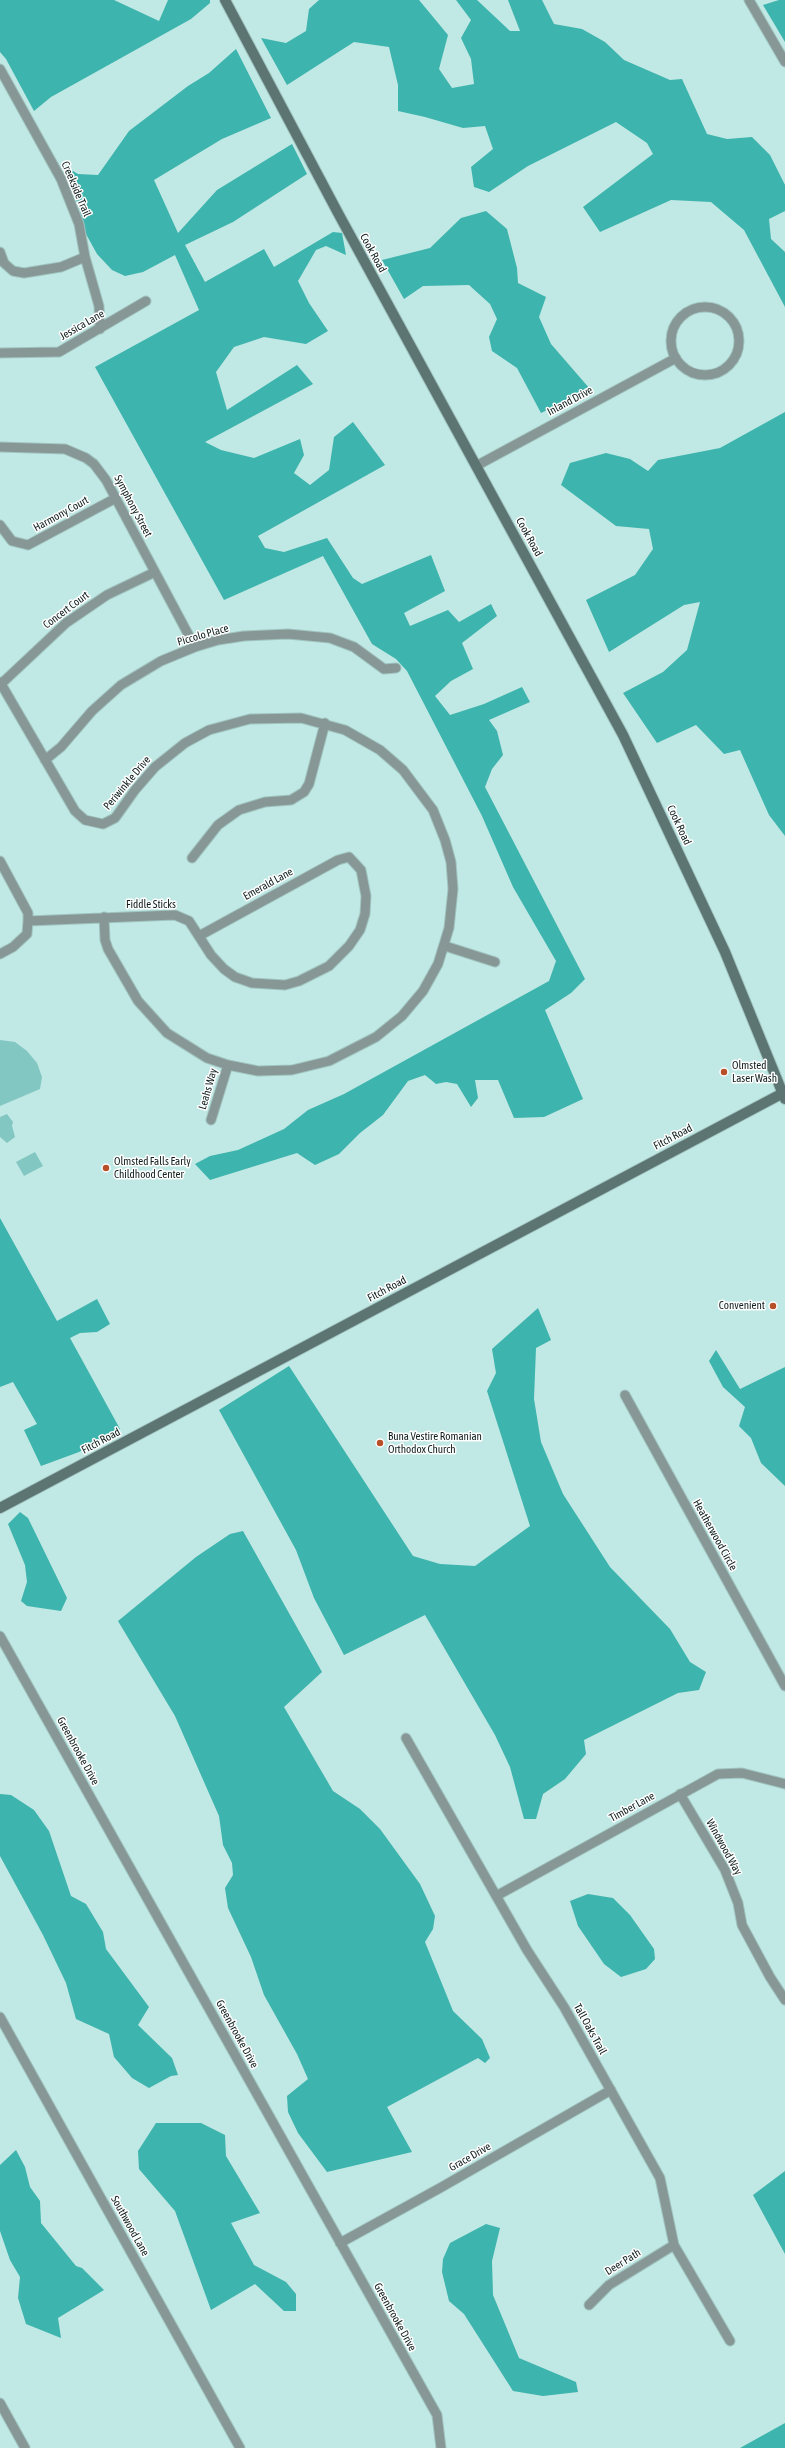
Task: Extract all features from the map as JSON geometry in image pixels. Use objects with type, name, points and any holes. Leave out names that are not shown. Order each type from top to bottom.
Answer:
[{"type":"street","name":"Cook Road","points":[[225,0],[338,213],[623,735],[725,952],[784,1094]]},
{"type":"street","points":[[749,0],[785,62]]},
{"type":"street","name":"Creekside Trail","points":[[0,69],[61,179],[79,224],[85,257],[99,306],[100,329]]},
{"type":"street","points":[[0,252],[4,263],[13,271],[24,273],[60,267],[85,257]]},
{"type":"street","name":"Jessica Lane","points":[[0,353],[59,352],[146,301]]},
{"type":"street","points":[[706,307],[718,309],[731,320],[739,338],[738,349],[729,365],[714,374],[702,375],[683,367],[676,358],[672,348],[671,336],[679,319],[688,311],[706,307]]},
{"type":"street","name":"Inland Drive","points":[[476,466],[676,358]]},
{"type":"street","name":"Symphony Street","points":[[0,446],[51,448],[77,454],[94,464],[106,480],[116,498],[195,647]]},
{"type":"street","name":"Harmony Court","points":[[0,525],[12,540],[28,545],[116,498]]},
{"type":"street","name":"Concert Court","points":[[1,683],[66,623],[107,595],[156,572]]},
{"type":"street","name":"Piccolo Place","points":[[45,760],[61,747],[92,711],[121,685],[161,661],[195,647],[244,636],[288,634],[314,636],[344,642],[364,653],[377,666],[390,670],[396,668]]},
{"type":"street","name":"Periwinkle Drive","points":[[1,683],[78,815],[85,820],[103,824],[118,815],[141,782],[167,756],[185,743],[209,730],[235,722],[265,717],[301,718],[325,723],[346,730],[367,741],[392,759],[413,781],[432,810],[445,840],[452,876],[452,908],[445,946],[423,990],[402,1016],[376,1037],[350,1052],[329,1061],[292,1070],[258,1071],[228,1065],[207,1058],[186,1047],[153,1020],[138,1001],[108,949],[105,940],[104,917]]},
{"type":"street","points":[[192,858],[218,825],[239,810],[265,802],[291,800],[304,792],[309,784],[325,723]]},
{"type":"street","name":"Fiddle Sticks","points":[[28,921],[175,914],[189,921],[211,955],[224,969],[235,977],[252,983],[285,985],[311,976],[343,954],[360,930],[365,914],[366,896],[363,878],[357,864],[349,857]]},
{"type":"street","name":"Emerald Lane","points":[[199,936],[332,863],[349,857]]},
{"type":"street","points":[[0,861],[28,913],[27,934],[13,947],[0,954]]},
{"type":"street","points":[[445,946],[495,962]]},
{"type":"street","name":"Leahs Way","points":[[212,1120],[228,1065]]},
{"type":"street","name":"Fitch Road","points":[[0,1508],[784,1094]]},
{"type":"street","name":"Heatherwood Circle","points":[[625,1395],[785,1686]]},
{"type":"street","name":"Greenbrooke Drive","points":[[0,1636],[436,2415],[441,2448]]},
{"type":"street","name":"Tall Oaks Trail","points":[[406,1738],[498,1896],[527,1950],[564,2007],[660,2178],[674,2245],[730,2341]]},
{"type":"street","name":"Timber Lane","points":[[498,1896],[718,1774],[742,1773],[785,1784]]},
{"type":"street","name":"Windwood Way","points":[[680,1794],[725,1870],[738,1903],[742,1925],[770,1977],[785,2000]]},
{"type":"street","name":"Southwood Lane","points":[[0,2017],[240,2448]]},
{"type":"street","name":"Grace Drive","points":[[340,2243],[440,2188],[611,2090]]},
{"type":"street","name":"Deer Path","points":[[589,2305],[609,2285],[674,2245]]},
{"type":"street","points":[[0,2403],[25,2448]]},
{"type":"shaded area","points":[[0,0],[114,0],[159,21],[168,0],[210,0],[210,3],[191,19],[51,97],[34,111],[6,59],[0,52]]},
{"type":"shaded area","points":[[319,0],[419,0],[448,35],[439,69],[452,88],[474,84],[471,59],[461,38],[471,20],[456,0],[477,0],[510,31],[520,31],[508,0],[542,0],[554,24],[582,29],[605,42],[624,60],[670,80],[682,79],[707,134],[727,139],[752,137],[770,155],[785,185],[785,211],[769,219],[771,239],[785,252],[785,307],[744,230],[711,202],[671,200],[600,232],[583,207],[653,154],[647,143],[616,122],[528,166],[489,192],[474,187],[471,167],[493,149],[485,126],[463,128],[398,111],[398,85],[389,47],[354,42],[287,85],[261,38],[286,43],[306,31],[309,9]]},
{"type":"shaded area","points":[[779,0],[785,0],[785,42],[763,5]]},
{"type":"shaded area","points":[[236,49],[271,118],[222,139],[154,180],[178,233],[217,190],[292,144],[307,174],[233,222],[185,245],[205,282],[264,249],[274,267],[333,232],[342,233],[346,255],[326,246],[316,250],[298,281],[309,303],[328,331],[306,344],[264,337],[234,347],[216,372],[227,410],[297,365],[313,384],[205,442],[221,450],[254,458],[300,439],[304,455],[294,473],[310,485],[329,470],[334,437],[353,422],[385,465],[258,536],[265,548],[284,552],[327,538],[353,578],[362,584],[431,555],[445,591],[404,613],[410,626],[448,610],[459,622],[491,604],[497,616],[462,643],[473,669],[451,681],[435,696],[450,715],[484,704],[522,687],[530,702],[489,720],[497,731],[503,755],[492,769],[485,787],[585,979],[571,993],[545,1010],[583,1099],[544,1117],[514,1118],[498,1080],[475,1080],[478,1098],[471,1107],[457,1084],[446,1082],[436,1084],[425,1075],[408,1081],[383,1115],[360,1133],[339,1154],[315,1165],[297,1153],[210,1180],[195,1164],[210,1156],[238,1150],[284,1129],[308,1110],[344,1094],[549,981],[556,961],[513,887],[482,816],[407,671],[396,659],[372,644],[323,556],[224,600],[95,367],[199,310],[175,255],[143,272],[125,276],[112,270],[97,254],[86,234],[77,202],[63,165],[78,174],[98,175],[129,131],[188,86],[209,73]]},
{"type":"shaded area","points":[[486,211],[507,229],[517,268],[518,283],[546,297],[539,317],[551,344],[590,389],[541,413],[517,368],[492,351],[489,337],[497,319],[490,304],[469,285],[423,286],[404,299],[382,260],[430,248],[461,218]]},
{"type":"shaded area","points":[[785,412],[785,836],[769,815],[740,750],[724,754],[696,725],[657,743],[623,693],[663,672],[687,650],[700,602],[684,605],[609,652],[586,600],[635,575],[653,549],[649,529],[616,526],[561,485],[570,463],[606,453],[630,459],[648,471],[658,460],[720,448]]},
{"type":"shaded area","points":[[0,1040],[15,1042],[27,1051],[37,1063],[42,1077],[40,1089],[0,1106]]},
{"type":"shaded area","points":[[7,1114],[13,1122],[12,1126],[15,1137],[7,1143],[0,1137],[0,1117]]},
{"type":"shaded area","points":[[35,1152],[43,1166],[24,1176],[16,1162]]},
{"type":"shaded area","points":[[0,1218],[57,1321],[97,1299],[110,1324],[97,1332],[80,1333],[70,1338],[120,1429],[79,1452],[41,1466],[24,1430],[37,1424],[13,1382],[0,1387]]},
{"type":"shaded area","points":[[538,1308],[551,1340],[536,1348],[534,1399],[541,1442],[563,1494],[610,1567],[670,1629],[690,1662],[706,1672],[699,1690],[678,1693],[584,1740],[586,1754],[565,1779],[543,1794],[536,1819],[524,1819],[510,1767],[495,1735],[425,1615],[344,1655],[314,1598],[296,1550],[219,1410],[289,1366],[413,1556],[440,1564],[475,1566],[530,1526],[487,1391],[496,1373],[492,1349]]},
{"type":"shaded area","points":[[716,1350],[740,1389],[785,1367],[785,1486],[761,1463],[751,1438],[739,1426],[745,1407],[723,1387],[709,1361]]},
{"type":"shaded area","points":[[20,1512],[28,1518],[67,1598],[61,1611],[27,1606],[21,1601],[27,1582],[25,1565],[8,1524]]},
{"type":"shaded area","points":[[243,1531],[322,1672],[284,1707],[333,1791],[360,1809],[380,1829],[420,1884],[435,1916],[433,1929],[425,1942],[453,2011],[482,2039],[490,2058],[485,2063],[478,2058],[387,2107],[412,2152],[327,2172],[298,2133],[288,2112],[287,2096],[308,2079],[297,2054],[264,1995],[251,1957],[228,1908],[225,1888],[233,1875],[232,1863],[223,1845],[219,1816],[175,1716],[118,1621],[196,1557],[230,1534]]},
{"type":"shaded area","points":[[0,1794],[11,1795],[34,1810],[49,1831],[71,1896],[86,1904],[103,1932],[106,1949],[149,2007],[138,2025],[172,2058],[178,2075],[171,2076],[149,2088],[132,2078],[114,2057],[109,2034],[76,2019],[66,1983],[43,1935],[0,1856]]},
{"type":"shaded area","points":[[588,1894],[613,1898],[630,1915],[654,1949],[655,1959],[646,1969],[621,1977],[604,1964],[578,1926],[570,1901]]},
{"type":"shaded area","points":[[156,2123],[201,2123],[225,2135],[226,2156],[260,2213],[231,2223],[254,2265],[286,2282],[296,2294],[296,2311],[284,2311],[255,2284],[211,2310],[175,2211],[139,2169],[138,2151]]},
{"type":"shaded area","points":[[16,2150],[25,2167],[30,2187],[40,2201],[41,2223],[76,2266],[82,2268],[104,2290],[58,2318],[61,2338],[26,2324],[18,2298],[20,2277],[10,2260],[0,2231],[0,2165]]},
{"type":"shaded area","points":[[785,2171],[785,2254],[753,2195]]},
{"type":"shaded area","points":[[486,2224],[500,2228],[492,2261],[493,2295],[519,2358],[576,2382],[578,2392],[543,2396],[513,2391],[464,2314],[449,2301],[442,2272],[443,2259],[450,2243]]},
{"type":"shaded area","points":[[785,2423],[785,2448],[740,2448]]},
{"type":"place","name":"Olmsted Laser Wash","points":[[724,1072]]},
{"type":"place","name":"Olmsted Falls Early Childhood Center","points":[[106,1168]]},
{"type":"place","name":"Convenient","points":[[773,1306]]},
{"type":"place","name":"Buna Vestire Romanian Orthodox Church","points":[[380,1443]]}]
